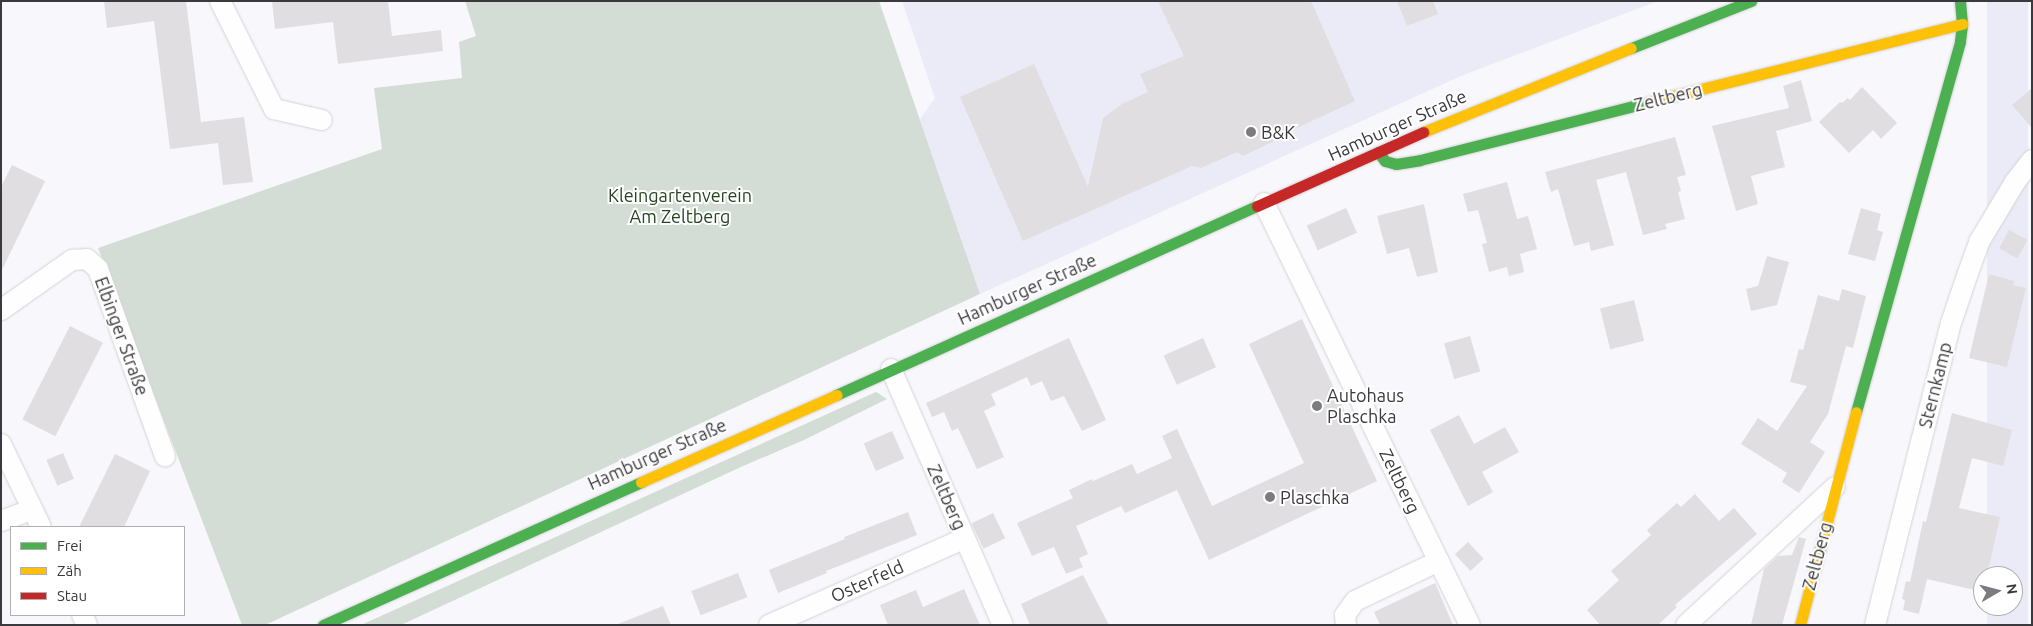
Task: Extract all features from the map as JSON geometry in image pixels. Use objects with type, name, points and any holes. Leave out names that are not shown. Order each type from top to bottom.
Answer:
[{"type":"main road","name":"Hamburger Straße","points":[[323,625],[1378,152],[1510,96],[1751,1]]},
{"type":"main road","name":"Zeltberg","points":[[1800,625],[1835,487],[1962,24],[1960,1]]},
{"type":"main road","name":"Zeltberg","points":[[1378,152],[1385,162],[1396,164],[1420,160],[1962,24]]},
{"type":"street","points":[[220,1],[274,109],[322,120]]},
{"type":"street","name":"Sternkamp","points":[[1875,625],[1951,323],[1979,242],[2015,182],[2032,160]]},
{"type":"street","name":"Zeltberg","points":[[1264,203],[1470,625]]},
{"type":"street","name":"Elbinger Straße","points":[[1,310],[72,260],[87,259],[98,269],[165,456]]},
{"type":"street","name":"Zeltberg","points":[[891,369],[1003,625]]},
{"type":"street","points":[[1,444],[36,518],[1,521]]},
{"type":"street","name":"Zeltberg","points":[[1686,625],[1835,487]]},
{"type":"street","name":"Osterfeld","points":[[769,625],[965,538]]},
{"type":"street","points":[[1346,625],[1345,615],[1355,601],[1439,561]]},
{"type":"shaded area","points":[[902,1],[1658,1],[1461,76],[980,294],[920,119],[935,98]]},
{"type":"shaded area","points":[[1987,1],[2028,1],[2028,625],[1987,625],[1987,616],[2023,616],[2023,566],[1987,566]]},
{"type":"green space","name":"Kleingartenverein Am Zeltberg","points":[[465,1],[879,1],[980,294],[265,625],[242,625],[98,248],[382,149],[374,88],[462,78],[459,42],[476,36]]},
{"type":"green space","points":[[876,392],[887,399],[804,440],[743,466],[401,625],[361,625]]},
{"type":"building","points":[[104,1],[186,1],[201,122],[244,117],[253,182],[223,185],[218,143],[170,149],[154,21],[107,28]]},
{"type":"building","points":[[272,1],[388,1],[392,36],[441,30],[443,51],[338,64],[333,22],[275,29]]},
{"type":"building","points":[[1158,1],[1311,1],[1355,101],[1290,131],[1291,133],[1243,156],[1237,152],[1201,168],[1192,166],[1023,241],[960,97],[1034,64],[1088,187],[1103,118],[1122,104],[1148,92],[1140,74],[1184,56]]},
{"type":"building","points":[[1397,1],[1433,1],[1438,14],[1407,26]]},
{"type":"building","points":[[1801,80],[1812,121],[1776,131],[1785,167],[1751,176],[1758,204],[1736,211],[1712,126],[1789,108],[1783,86]]},
{"type":"building","points":[[1862,87],[1897,123],[1881,139],[1873,130],[1849,153],[1819,122],[1840,102],[1842,103],[1848,98],[1850,100]]},
{"type":"building","points":[[2032,88],[2032,128],[2012,105]]},
{"type":"building","points":[[1675,137],[1686,175],[1677,177],[1681,191],[1678,192],[1685,219],[1665,224],[1667,229],[1643,235],[1626,172],[1596,180],[1614,245],[1591,251],[1589,242],[1574,246],[1558,189],[1551,192],[1545,172]]},
{"type":"building","points":[[12,165],[45,181],[1,272],[1,187]]},
{"type":"building","points":[[1507,182],[1517,219],[1528,216],[1537,249],[1520,254],[1524,272],[1509,276],[1507,267],[1489,272],[1482,244],[1487,243],[1478,210],[1468,212],[1463,194]]},
{"type":"building","points":[[1424,204],[1438,272],[1417,277],[1409,248],[1387,254],[1377,216]]},
{"type":"building","points":[[1346,208],[1357,233],[1318,250],[1307,225]]},
{"type":"building","points":[[1861,208],[1881,214],[1877,230],[1883,232],[1875,261],[1848,254]]},
{"type":"building","points":[[2009,230],[2028,240],[2018,258],[1999,249]]},
{"type":"building","points":[[1767,256],[1789,262],[1777,305],[1751,311],[1746,289],[1758,286]]},
{"type":"building","points":[[1989,274],[2014,281],[2013,285],[2026,288],[2007,367],[1969,358]]},
{"type":"building","points":[[1842,289],[1866,296],[1853,348],[1846,346],[1828,414],[1810,442],[1825,452],[1799,493],[1782,482],[1787,473],[1741,444],[1758,418],[1777,431],[1807,386],[1790,382],[1799,349],[1803,350],[1818,295],[1839,301]]},
{"type":"building","points":[[1634,300],[1644,341],[1610,349],[1600,308]]},
{"type":"building","points":[[1302,319],[1377,481],[1209,560],[1177,490],[1125,513],[1121,506],[1076,526],[1088,554],[1079,558],[1083,567],[1066,574],[1054,547],[1032,556],[1017,523],[1073,498],[1069,490],[1092,479],[1093,481],[1132,464],[1137,474],[1172,458],[1162,436],[1177,429],[1212,506],[1304,463],[1249,344]]},
{"type":"building","points":[[70,326],[103,343],[55,436],[22,420]]},
{"type":"building","points":[[1470,336],[1480,372],[1454,379],[1444,343]]},
{"type":"building","points":[[1069,338],[1106,420],[1082,431],[1064,396],[1051,401],[1042,381],[1031,386],[1027,377],[991,394],[996,405],[984,411],[1004,457],[977,469],[958,428],[952,431],[944,412],[932,417],[926,403]]},
{"type":"building","points":[[1203,338],[1216,367],[1177,385],[1164,355]]},
{"type":"building","points":[[1952,413],[2012,430],[2003,466],[1972,458],[1959,508],[2000,517],[1989,566],[1973,566],[1973,590],[1927,579],[1919,614],[1903,610],[1905,600],[1902,599],[1906,581],[1910,582],[1923,521],[1926,522]]},
{"type":"building","points":[[1459,415],[1474,444],[1505,427],[1519,452],[1482,472],[1493,492],[1468,506],[1430,430]]},
{"type":"building","points":[[892,431],[904,458],[876,471],[864,444]]},
{"type":"building","points":[[63,453],[74,479],[57,486],[46,460]]},
{"type":"building","points":[[115,454],[150,471],[124,526],[79,526]]},
{"type":"building","points":[[1695,494],[1719,521],[1734,508],[1757,534],[1675,605],[1677,607],[1658,625],[1600,625],[1587,610],[1619,580],[1611,571],[1651,535],[1647,530],[1677,503],[1681,507]]},
{"type":"building","points":[[908,512],[917,535],[826,571],[827,573],[778,593],[769,570],[845,539],[844,537]]},
{"type":"building","points":[[993,513],[1005,538],[984,549],[971,524]]},
{"type":"building","points":[[1799,537],[1806,539],[1782,625],[1751,625],[1764,569],[1778,556],[1792,555]]},
{"type":"building","points":[[1468,542],[1484,559],[1471,571],[1455,554]]},
{"type":"building","points":[[738,573],[747,597],[701,615],[691,591]]},
{"type":"building","points":[[1083,575],[1109,625],[1030,625],[1021,604]]},
{"type":"building","points":[[1435,583],[1453,625],[1380,625],[1374,612]]},
{"type":"building","points":[[964,589],[980,625],[888,625],[880,605],[916,590],[923,607]]},
{"type":"building","points":[[663,606],[671,625],[618,625],[618,624]]},
{"type":"traffic: fast","points":[[1631,48],[1751,1]]},
{"type":"traffic: fast","points":[[1856,412],[1960,41],[1962,24],[1960,1]]},
{"type":"traffic: fast","points":[[1378,152],[1385,161],[1396,164],[1420,160],[1649,102]]},
{"type":"traffic: fast","points":[[836,395],[1257,206]]},
{"type":"traffic: fast","points":[[323,625],[641,482]]},
{"type":"traffic: slow","points":[[1649,102],[1962,24]]},
{"type":"traffic: slow","points":[[1423,132],[1631,48]]},
{"type":"traffic: slow","points":[[641,482],[836,395]]},
{"type":"traffic: slow","points":[[1800,625],[1856,412]]},
{"type":"traffic: jam","points":[[1257,206],[1423,132]]},
{"type":"place","name":"B&K","points":[[1251,132]]},
{"type":"place","name":"Autohaus Plaschka","points":[[1317,406]]},
{"type":"place","name":"Plaschka","points":[[1270,497]]}]
